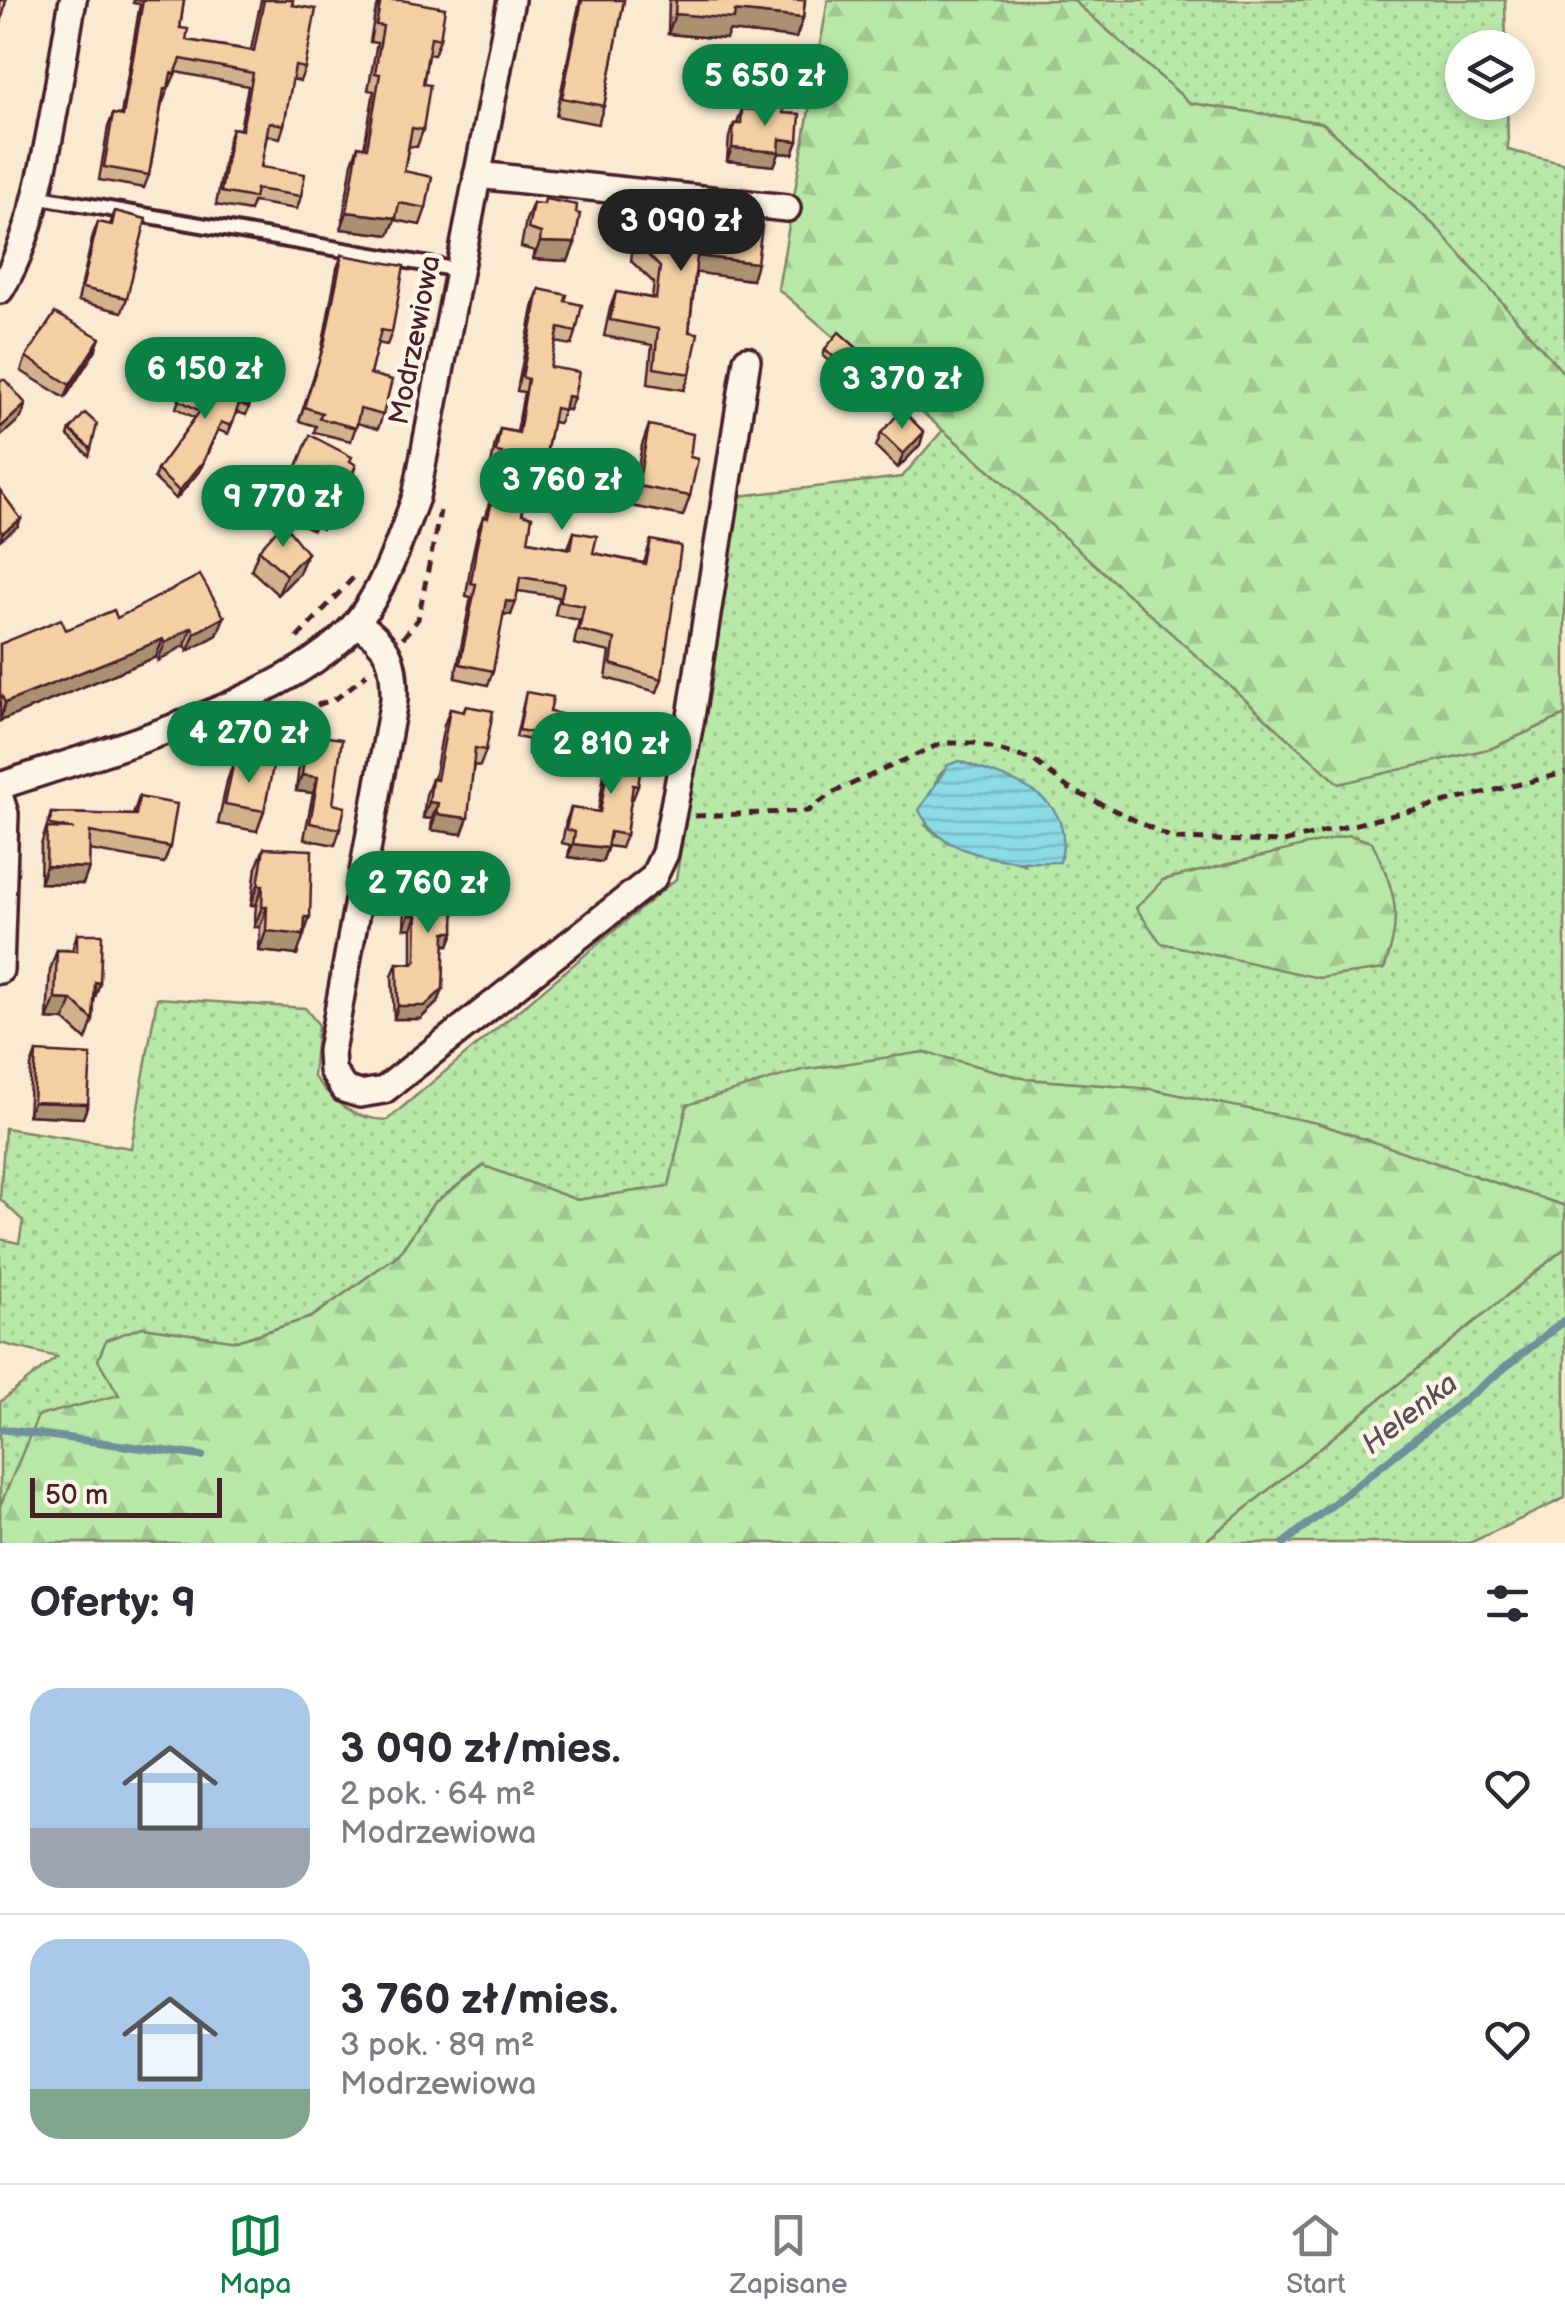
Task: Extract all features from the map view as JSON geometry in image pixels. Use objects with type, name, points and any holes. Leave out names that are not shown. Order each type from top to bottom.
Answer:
[{"type":"street","points":[[0,290],[15,267],[35,196],[73,0]]},
{"type":"street","name":"Modrzewiowa","points":[[0,786],[226,705],[294,674],[356,623],[391,564],[416,497],[511,0]]},
{"type":"street","points":[[478,174],[787,208]]},
{"type":"street","points":[[356,623],[377,636],[395,663],[394,700],[331,1051],[332,1070],[344,1089],[360,1094],[384,1090],[428,1058],[653,878],[665,853],[672,817],[747,360]]},
{"type":"street","points":[[0,798],[5,814],[0,970]]},
{"type":"lane","points":[[35,196],[459,270]]},
{"type":"path","points":[[283,648],[313,624],[355,577],[363,561]]},
{"type":"path","points":[[672,817],[808,811],[832,793],[942,743],[974,743],[1034,760],[1068,788],[1174,840],[1283,842],[1565,773]]},
{"type":"green space","points":[[828,0],[1073,0],[1190,103],[1322,123],[1436,227],[1565,375],[1565,715],[1492,748],[1339,784],[993,473],[778,289]]},
{"type":"green space","points":[[1073,0],[1505,0],[1506,30],[1445,30],[1445,120],[1507,120],[1508,150],[1565,164],[1565,375],[1436,227],[1323,123],[1190,103]]},
{"type":"green space","points":[[943,430],[993,473],[1492,748],[1565,715],[1565,1206],[1317,1124],[1150,1089],[1026,1079],[924,1052],[670,1186],[577,1200],[483,1166],[433,1204],[399,1254],[312,1317],[237,1341],[142,1327],[119,1396],[0,1506],[0,1402],[57,1357],[0,1343],[0,1239],[19,1243],[23,1221],[0,1199],[5,1128],[131,1148],[157,998],[305,1008],[318,1024],[313,1076],[345,1108],[387,1120],[676,879],[739,496],[902,477]],"holes":[[[959,761],[988,772],[1024,864],[947,842],[926,826],[937,779]],[[1218,868],[1237,957],[1162,943],[1163,880]]]},
{"type":"green space","points":[[1349,835],[1372,842],[1391,890],[1394,934],[1384,969],[1319,978],[1161,943],[1136,908],[1163,880]]},
{"type":"green space","points":[[924,1052],[1026,1079],[1150,1089],[1317,1123],[1565,1206],[1565,1248],[1203,1543],[0,1543],[0,1506],[38,1416],[119,1395],[98,1360],[106,1340],[142,1327],[237,1341],[312,1317],[399,1254],[433,1204],[484,1166],[577,1200],[669,1186],[687,1105],[802,1070]]},
{"type":"green space","points":[[1565,1248],[1565,1498],[1470,1543],[1203,1543]]},
{"type":"water","points":[[959,761],[1018,783],[1050,805],[1059,820],[1063,839],[1060,862],[980,855],[944,839],[929,826],[919,810],[948,765]]},
{"type":"building","points":[[0,0],[6,0],[0,28]]},
{"type":"building","points":[[143,0],[184,0],[180,28],[188,29],[186,40],[254,51],[264,0],[293,0],[292,5],[316,9],[305,68],[295,66],[284,125],[269,122],[261,167],[305,174],[301,196],[256,189],[254,198],[221,192],[232,128],[242,130],[253,73],[181,59],[175,74],[171,73],[168,89],[164,89],[149,175],[104,167],[113,114],[123,116]]},
{"type":"building","points":[[381,0],[445,8],[440,39],[431,37],[423,84],[430,85],[423,130],[412,128],[404,171],[432,177],[426,208],[399,203],[396,218],[347,212],[358,146],[367,148],[380,74],[375,73],[383,26],[376,25]]},
{"type":"building","points":[[582,0],[624,0],[604,106],[562,98]]},
{"type":"building","points":[[676,0],[805,0],[803,18],[735,11],[734,19],[675,14]]},
{"type":"building","points":[[759,104],[784,106],[783,113],[800,114],[798,141],[780,139],[779,152],[732,148],[734,124],[741,124],[742,109],[758,110]]},
{"type":"building","points":[[545,199],[577,205],[576,213],[580,214],[575,243],[540,242],[541,233],[528,229],[533,203],[544,204]]},
{"type":"building","points":[[641,206],[746,217],[744,224],[762,226],[757,263],[697,256],[689,332],[698,333],[690,374],[654,368],[658,329],[610,320],[616,292],[656,299],[660,267],[637,244]]},
{"type":"building","points":[[115,211],[146,219],[127,298],[82,288],[98,222],[112,225]]},
{"type":"building","points":[[342,255],[404,266],[392,332],[381,330],[370,374],[392,380],[383,415],[360,409],[356,428],[319,418],[322,413],[304,407],[324,345]]},
{"type":"building","points":[[539,289],[567,295],[565,301],[582,305],[576,332],[559,328],[550,367],[579,372],[574,397],[567,396],[564,410],[555,408],[542,475],[532,473],[522,514],[532,517],[528,541],[571,549],[574,532],[597,536],[593,553],[646,564],[651,540],[681,546],[662,679],[611,664],[615,639],[579,630],[584,606],[560,602],[564,584],[520,577],[516,602],[506,601],[493,671],[460,664],[476,584],[471,583],[476,549],[483,517],[488,518],[502,453],[496,452],[500,429],[519,433],[528,379],[522,377]]},
{"type":"building","points":[[55,313],[100,338],[70,385],[26,357]]},
{"type":"building","points":[[839,332],[876,365],[862,382],[825,349]]},
{"type":"building","points":[[218,370],[258,384],[249,407],[239,404],[231,426],[221,422],[203,462],[179,491],[157,470],[200,411],[179,400],[194,373],[213,382]]},
{"type":"building","points":[[0,380],[5,380],[26,404],[0,428]]},
{"type":"building","points":[[902,410],[924,432],[903,454],[881,433]]},
{"type":"building","points":[[85,413],[97,424],[91,449],[70,430]]},
{"type":"building","points":[[649,425],[693,434],[690,457],[698,459],[690,496],[638,486]]},
{"type":"building","points":[[310,435],[352,457],[350,461],[356,465],[330,509],[323,505],[320,510],[286,493]]},
{"type":"building","points":[[0,490],[21,519],[2,533],[0,530]]},
{"type":"building","points":[[283,523],[307,553],[286,575],[259,550]]},
{"type":"building","points":[[200,575],[224,617],[195,633],[192,627],[165,643],[163,639],[5,703],[0,697],[0,644],[61,619],[66,630],[114,610],[117,618]]},
{"type":"building","points":[[526,692],[553,697],[550,712],[561,714],[553,752],[531,747],[534,733],[519,730]]},
{"type":"building","points":[[466,706],[493,711],[486,750],[475,748],[468,818],[436,814],[438,803],[429,802],[432,779],[437,780],[450,709],[464,712]]},
{"type":"building","points":[[307,734],[342,739],[333,804],[345,807],[340,829],[310,823],[318,777],[302,775]]},
{"type":"building","points":[[613,736],[645,741],[638,786],[633,785],[626,835],[610,832],[607,848],[573,844],[575,832],[566,829],[571,808],[600,812]]},
{"type":"building","points":[[234,761],[273,767],[264,811],[225,804]]},
{"type":"building","points":[[139,797],[177,804],[170,847],[90,832],[89,868],[46,866],[47,828],[74,829],[50,825],[51,813],[136,815]]},
{"type":"building","points":[[264,848],[312,850],[310,917],[305,917],[304,935],[266,931],[267,907],[262,907],[263,885],[258,885]]},
{"type":"building","points":[[418,862],[450,862],[449,894],[455,894],[454,932],[445,932],[443,989],[425,1006],[398,1006],[397,963],[413,964],[416,960],[417,915],[409,915],[410,893],[417,893]]},
{"type":"building","points":[[77,934],[102,934],[100,983],[95,982],[93,1020],[72,1000],[55,999],[57,950],[77,951]]},
{"type":"building","points":[[36,1052],[91,1055],[88,1104],[33,1102]]},
{"type":"waterway","name":"Helenka","points":[[1284,1543],[1565,1320]]},
{"type":"waterway","points":[[0,1429],[202,1456]]}]
